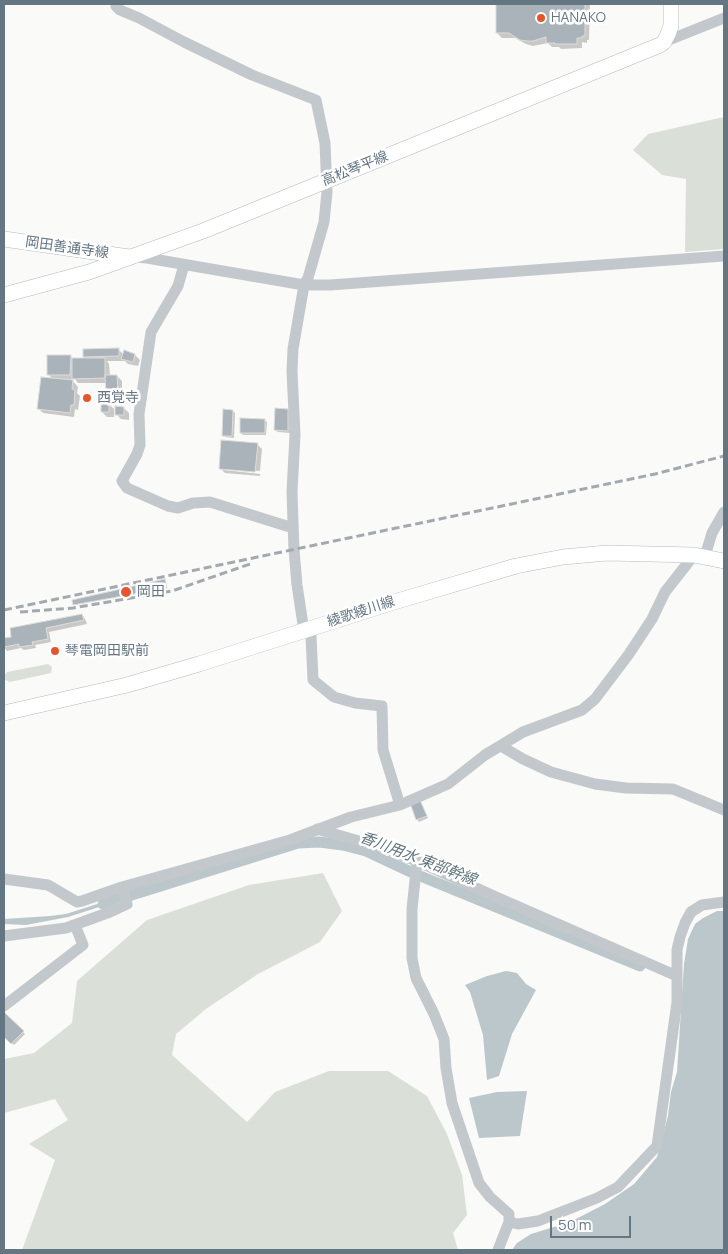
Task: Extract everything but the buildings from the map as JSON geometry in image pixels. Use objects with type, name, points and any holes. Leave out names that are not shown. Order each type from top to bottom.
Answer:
[{"type":"main road","points":[[664,42],[670,26],[670,4]]},
{"type":"main road","name":"高松琴平線","points":[[4,295],[89,272],[203,231],[664,42]]},
{"type":"main road","name":"岡田善通寺線","points":[[4,239],[131,257]]},
{"type":"main road","name":"綾歌綾川線","points":[[4,713],[127,684],[516,566],[562,557],[608,553],[700,556],[724,561]]},
{"type":"street","points":[[117,4],[116,6],[120,10],[252,75],[316,100],[325,143],[327,192],[324,222],[308,278],[304,285],[293,349],[295,435],[292,492],[297,585],[306,630],[311,636],[312,680],[334,697],[354,703],[382,706],[383,750],[400,805]]},
{"type":"street","points":[[664,42],[724,18]]},
{"type":"street","points":[[131,257],[147,258],[304,285],[362,284],[724,256]]},
{"type":"street","points":[[184,265],[178,286],[151,332],[139,414],[140,445],[122,481],[127,488],[168,506],[178,508],[193,503],[210,502],[293,528]]},
{"type":"street","points":[[4,879],[48,885],[77,902],[124,894],[290,840],[351,817],[400,805],[448,784],[485,755],[524,732],[582,710],[595,699],[629,654],[652,618],[664,592],[700,556],[724,512]]},
{"type":"street","points":[[501,746],[551,772],[595,784],[626,788],[673,789],[724,810]]},
{"type":"street","points":[[317,830],[366,843],[417,861],[677,976]]},
{"type":"street","points":[[417,861],[412,910],[412,958],[416,978],[444,1039],[446,1068],[452,1103],[476,1176],[490,1197],[508,1214],[509,1222],[498,1250]]},
{"type":"street","points":[[4,936],[45,932],[75,926],[127,904],[124,894]]},
{"type":"street","points":[[509,1222],[518,1224],[538,1221],[618,1188],[657,1146],[677,1002],[678,950],[685,923],[692,912],[702,905],[724,902]]},
{"type":"street","points":[[4,1006],[83,945],[75,926]]},
{"type":"shaded area","points":[[724,117],[724,249],[685,252],[686,179],[662,175],[633,150],[648,134]]},
{"type":"shaded area","points":[[48,664],[52,667],[51,673],[10,682],[5,680],[4,676],[7,672]]},
{"type":"shaded area","points":[[323,873],[342,911],[320,942],[258,974],[206,1009],[176,1034],[172,1055],[247,1122],[275,1092],[329,1071],[388,1071],[427,1096],[447,1134],[462,1175],[467,1215],[453,1233],[458,1250],[22,1250],[55,1160],[29,1144],[68,1120],[55,1099],[4,1113],[4,1059],[34,1053],[72,1023],[77,981],[147,920],[249,885]]},
{"type":"shaded area","points":[[116,898],[118,901],[68,917],[26,925],[4,924],[4,919],[66,914]]},
{"type":"shaded area","points":[[717,911],[724,911],[724,1250],[512,1250],[517,1243],[531,1234],[570,1222],[605,1204],[634,1184],[657,1157],[677,1072],[684,964],[688,939],[695,924]]},
{"type":"shaded area","points":[[506,971],[517,973],[526,984],[536,990],[512,1034],[499,1076],[487,1080],[483,1035],[470,992],[465,985]]},
{"type":"shaded area","points":[[527,1091],[520,1136],[479,1138],[469,1098],[497,1092]]},
{"type":"waterway","name":"香川用水 東部幹線","points":[[103,904],[298,843],[319,842],[343,845],[366,851],[413,873],[640,966]]},
{"type":"railway","points":[[4,610],[655,474],[724,456]]},
{"type":"railway","points":[[20,612],[73,608],[172,591],[253,563]]},
{"type":"place","name":"HANAKO","points":[[541,18]]},
{"type":"place","name":"西覚寺","points":[[87,398]]},
{"type":"place","name":"岡田","points":[[126,592]]},
{"type":"place","name":"琴電岡田駅前","points":[[55,651]]}]
